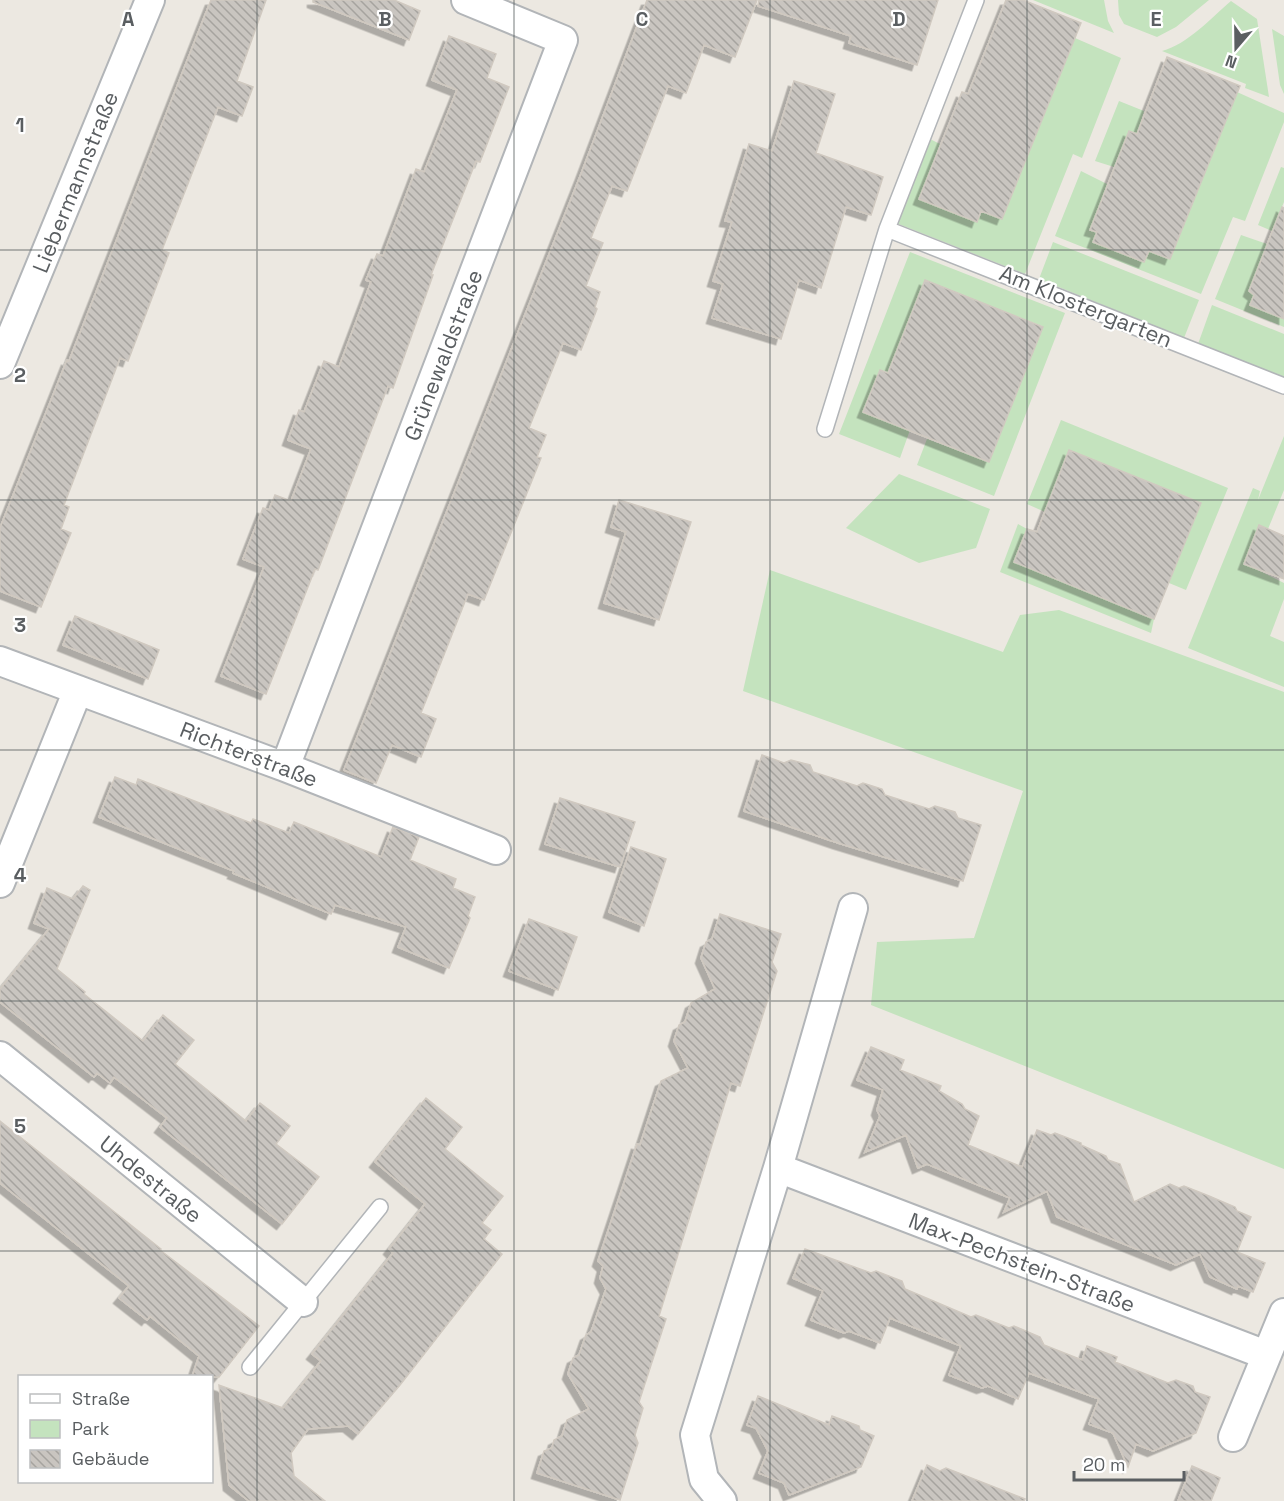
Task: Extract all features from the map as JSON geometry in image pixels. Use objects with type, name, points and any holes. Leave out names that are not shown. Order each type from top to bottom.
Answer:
[{"type":"street","name":"Liebermannstraße","points":[[0,364],[150,0]]},
{"type":"street","name":"Grünewaldstraße","points":[[285,767],[563,40],[466,0]]},
{"type":"street","name":"Richterstraße","points":[[0,661],[285,767],[496,850]]},
{"type":"street","points":[[0,882],[78,690]]},
{"type":"street","points":[[722,1501],[704,1479],[695,1435],[778,1168],[853,908]]},
{"type":"street","name":"Uhdestraße","points":[[0,1056],[303,1302]]},
{"type":"street","name":"Max-Pechstein-Straße","points":[[778,1168],[1266,1355]]},
{"type":"street","points":[[1233,1437],[1284,1313]]},
{"type":"lane","points":[[825,429],[887,228],[976,0]]},
{"type":"lane","name":"Am Klostergarten","points":[[887,228],[1284,386]]},
{"type":"lane","points":[[250,1366],[380,1207]]},
{"type":"green space","points":[[1033,0],[1104,0],[1108,21],[1114,33]]},
{"type":"green space","points":[[1118,0],[1209,0],[1176,27],[1157,37],[1124,24],[1119,15]]},
{"type":"green space","points":[[1231,1],[1257,19],[1269,97],[1245,88],[1246,84],[1162,51],[1190,37]]},
{"type":"green space","points":[[1272,29],[1284,36],[1284,94],[1280,85]]},
{"type":"green space","points":[[1075,38],[1121,58],[1082,158],[1073,154],[1025,274],[896,223],[930,139],[940,144],[923,189],[977,222],[981,211],[1002,219]]},
{"type":"green space","points":[[1237,92],[1284,113],[1284,122],[1245,221],[1233,217],[1201,294],[1055,236],[1081,171],[1107,184],[1091,230],[1144,261],[1149,251],[1170,259]]},
{"type":"green space","points":[[1119,101],[1144,111],[1137,134],[1129,131],[1114,167],[1095,161]]},
{"type":"green space","points":[[1281,167],[1284,168],[1284,202],[1272,231],[1258,225]]},
{"type":"green space","points":[[1241,235],[1267,244],[1249,291],[1284,319],[1284,327],[1215,299]]},
{"type":"green space","points":[[1053,242],[1199,300],[1184,338],[1039,279]]},
{"type":"green space","points":[[910,252],[1065,313],[994,496],[917,465],[927,439],[989,462],[1042,326],[925,281],[888,373],[880,371],[863,412],[910,430],[900,458],[839,434]]},
{"type":"green space","points":[[1212,305],[1284,334],[1284,378],[1198,344]]},
{"type":"green space","points":[[1061,420],[1228,488],[1186,590],[1169,583],[1200,503],[1069,450],[1045,512],[1027,504]]},
{"type":"green space","points":[[1284,436],[1284,490],[1268,529],[1244,563],[1284,583],[1284,599],[1270,636],[1284,642],[1284,687],[1188,648],[1253,488],[1260,491],[1258,500]]},
{"type":"green space","points":[[899,474],[990,509],[976,548],[919,563],[846,528]]},
{"type":"green space","points":[[1018,524],[1027,529],[1014,562],[1154,619],[1151,633],[1000,572]]},
{"type":"green space","points":[[770,570],[1003,652],[1020,615],[1059,610],[1284,692],[1284,1169],[871,1005],[877,942],[974,938],[1023,791],[743,691]]},
{"type":"building","points":[[211,0],[266,0],[237,81],[253,87],[242,116],[218,107],[162,250],[169,253],[128,361],[120,358],[64,505],[69,507],[61,529],[71,533],[41,607],[0,591],[0,528],[67,360],[69,361]]},
{"type":"building","points":[[313,0],[394,0],[420,11],[409,40],[313,2]]},
{"type":"building","points":[[647,0],[757,0],[735,57],[704,45],[686,93],[668,86],[627,191],[612,186],[591,238],[603,243],[586,286],[600,292],[595,307],[597,309],[581,350],[563,343],[529,428],[546,435],[537,457],[541,458],[484,600],[468,594],[421,713],[436,719],[421,757],[392,745],[376,783],[344,770],[581,174]]},
{"type":"building","points":[[759,0],[938,0],[917,65],[849,43],[851,36],[758,6]]},
{"type":"building","points":[[1006,0],[1023,0],[1081,23],[1002,219],[981,211],[977,222],[919,199],[962,92],[968,94]]},
{"type":"building","points":[[449,36],[496,54],[487,78],[509,87],[480,162],[476,161],[431,275],[433,275],[393,388],[388,386],[318,570],[315,569],[266,694],[221,676],[264,567],[243,559],[263,508],[269,510],[275,495],[291,501],[311,449],[288,440],[299,410],[304,412],[324,361],[339,367],[371,282],[366,280],[377,254],[383,256],[416,169],[424,172],[457,90],[432,80]]},
{"type":"building","points":[[1167,57],[1240,86],[1170,259],[1149,251],[1144,262],[1093,242],[1097,232],[1090,230],[1129,131],[1137,134]]},
{"type":"building","points":[[794,81],[835,94],[816,153],[883,177],[871,215],[846,207],[821,288],[799,280],[781,339],[712,318],[723,284],[713,281],[732,222],[725,221],[749,144],[772,151]]},
{"type":"building","points":[[1282,207],[1284,208],[1284,319],[1250,305],[1254,295],[1249,291]]},
{"type":"building","points":[[925,280],[1043,327],[989,462],[863,412],[880,370],[888,373]]},
{"type":"building","points":[[1069,450],[1201,503],[1154,619],[1014,562],[1027,529],[1037,532]]},
{"type":"building","points":[[619,500],[691,522],[659,620],[604,603],[626,532],[611,527]]},
{"type":"building","points":[[1259,525],[1284,536],[1284,579],[1244,564]]},
{"type":"building","points":[[75,616],[159,650],[148,679],[63,645]]},
{"type":"building","points":[[762,755],[784,763],[791,760],[810,765],[813,772],[857,786],[863,783],[882,789],[885,795],[929,809],[935,806],[955,812],[958,818],[981,825],[963,881],[838,843],[744,811]]},
{"type":"building","points":[[115,777],[136,785],[138,779],[251,823],[253,819],[289,833],[294,822],[381,857],[393,827],[419,837],[410,860],[456,879],[453,888],[475,897],[468,916],[470,918],[449,968],[398,947],[406,927],[335,905],[331,914],[233,873],[234,871],[99,817]]},
{"type":"building","points":[[560,798],[635,822],[620,867],[545,844]]},
{"type":"building","points":[[631,847],[666,859],[644,926],[609,912]]},
{"type":"building","points":[[83,886],[90,890],[57,969],[85,992],[84,994],[143,1041],[163,1015],[194,1040],[175,1064],[246,1121],[260,1103],[290,1126],[276,1144],[319,1177],[282,1224],[160,1127],[167,1118],[114,1077],[110,1083],[97,1073],[94,1077],[0,1002],[0,989],[49,929],[34,923],[47,888],[73,899]]},
{"type":"building","points":[[720,914],[781,934],[772,962],[777,971],[740,1086],[731,1083],[659,1316],[666,1319],[639,1402],[643,1408],[635,1435],[638,1443],[620,1500],[537,1473],[544,1451],[552,1448],[554,1440],[562,1436],[567,1420],[589,1409],[568,1374],[573,1358],[579,1355],[586,1335],[591,1332],[606,1289],[600,1278],[603,1266],[598,1261],[637,1144],[640,1145],[661,1081],[688,1068],[674,1041],[679,1025],[685,1022],[691,1003],[715,989],[701,958],[706,942],[712,939]]},
{"type":"building","points":[[529,919],[577,937],[558,990],[509,971]]},
{"type":"building","points":[[871,1047],[904,1060],[900,1070],[941,1086],[939,1091],[979,1116],[968,1145],[1022,1167],[1037,1130],[1051,1135],[1055,1133],[1081,1143],[1106,1156],[1108,1160],[1120,1164],[1134,1202],[1170,1184],[1179,1188],[1184,1186],[1209,1196],[1251,1217],[1237,1252],[1265,1263],[1253,1292],[1238,1286],[1237,1289],[1210,1277],[1200,1254],[1176,1265],[1057,1217],[1047,1191],[1004,1212],[1010,1198],[927,1164],[918,1168],[906,1135],[865,1152],[880,1116],[877,1110],[883,1090],[857,1080]]},
{"type":"building","points":[[426,1098],[462,1127],[445,1149],[503,1196],[482,1223],[491,1230],[484,1239],[502,1254],[400,1385],[358,1434],[348,1426],[308,1429],[291,1453],[294,1476],[325,1501],[249,1501],[229,1485],[219,1385],[283,1408],[321,1361],[312,1354],[393,1253],[389,1249],[425,1204],[375,1162]]},
{"type":"building","points":[[0,1121],[160,1250],[259,1326],[219,1377],[193,1375],[199,1356],[150,1316],[147,1320],[119,1298],[129,1286],[0,1183]]},
{"type":"building","points":[[805,1249],[871,1273],[876,1271],[902,1281],[905,1289],[971,1317],[976,1315],[1009,1328],[1014,1326],[1040,1337],[1044,1345],[1082,1360],[1087,1346],[1117,1357],[1115,1362],[1168,1383],[1176,1380],[1193,1386],[1195,1392],[1210,1397],[1196,1433],[1153,1451],[1136,1444],[1128,1467],[1113,1433],[1089,1424],[1099,1399],[1029,1373],[1018,1399],[988,1386],[982,1388],[949,1375],[961,1346],[890,1318],[880,1343],[849,1331],[844,1333],[811,1320],[823,1291],[793,1278]]},
{"type":"building","points":[[758,1396],[829,1425],[832,1416],[859,1426],[860,1430],[874,1436],[861,1467],[789,1495],[784,1483],[759,1473],[768,1451],[756,1428],[747,1425]]},
{"type":"building","points":[[927,1465],[940,1471],[946,1468],[1025,1499],[1024,1501],[912,1501]]},
{"type":"building","points":[[1192,1466],[1220,1478],[1211,1501],[1178,1501]]}]
